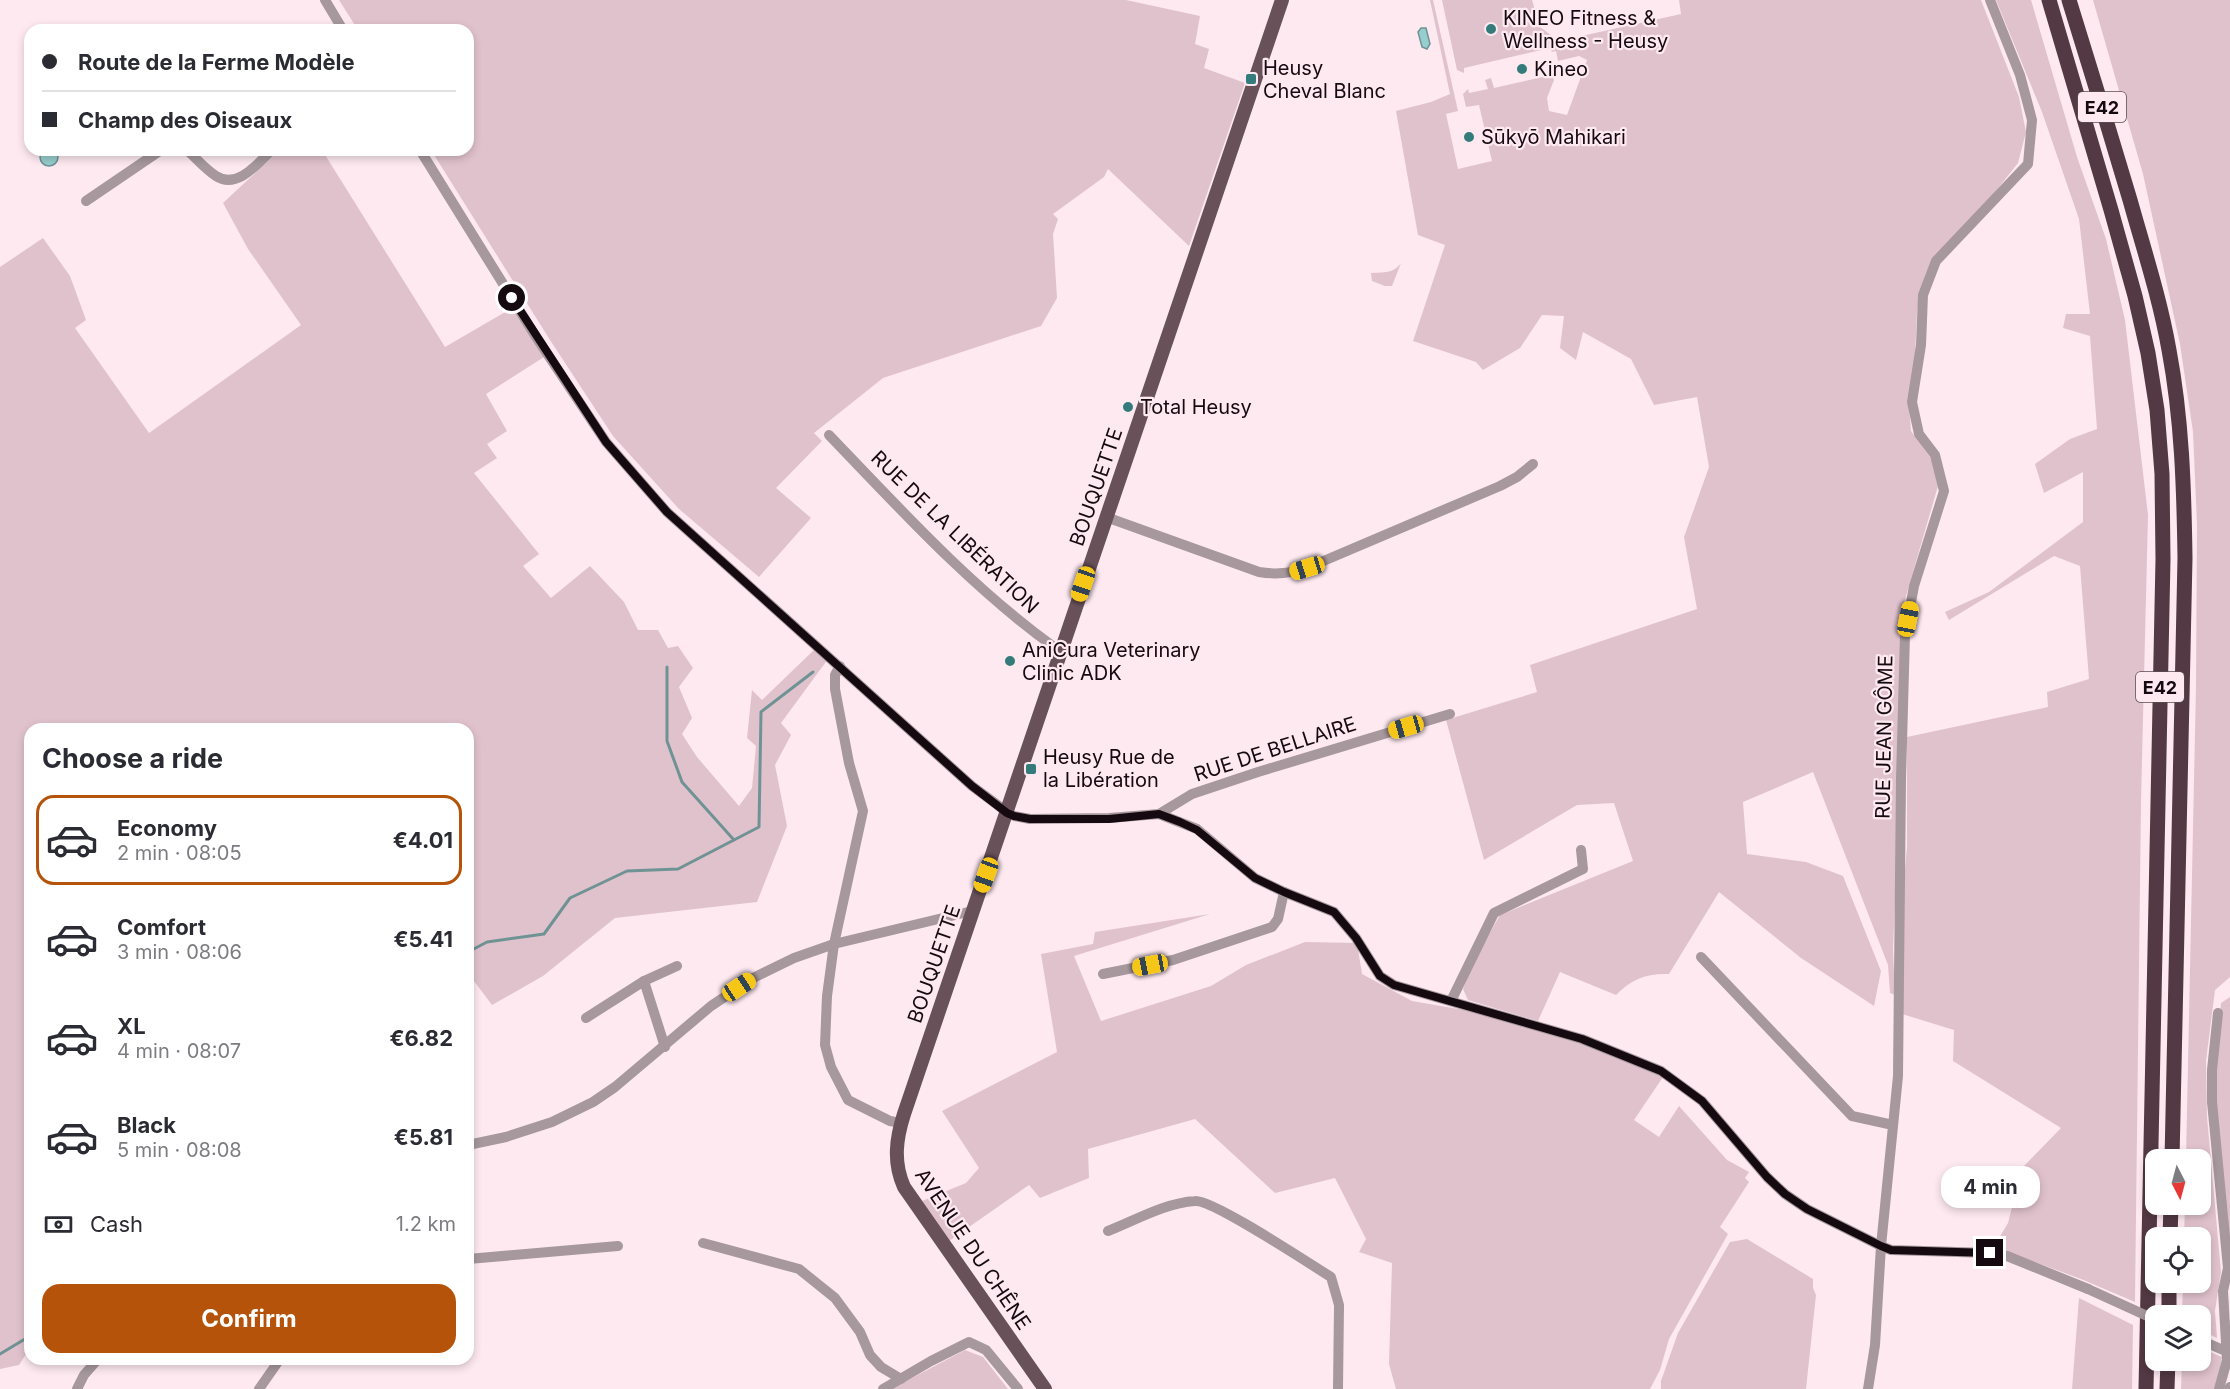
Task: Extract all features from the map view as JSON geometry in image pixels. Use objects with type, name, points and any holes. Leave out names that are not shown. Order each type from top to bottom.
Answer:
[{"type":"highway","name":"E42","points":[[2049,0],[2135,296],[2148,353],[2157,410],[2162,474],[2163,570],[2146,1389]]},
{"type":"highway","name":"E42","points":[[2069,0],[2156,291],[2169,350],[2178,408],[2183,474],[2185,570],[2172,1149]]},
{"type":"highway","points":[[2078,0],[2098,67],[2134,214]]},
{"type":"highway","points":[[2167,1389],[2168,1371]]},
{"type":"main road","name":"BOUQUETTE","points":[[901,1123],[1282,0]]},
{"type":"main road","name":"AVENUE DU CHÊNE","points":[[901,1123],[896,1162],[904,1187],[1045,1389]]},
{"type":"street","points":[[325,0],[339,24]]},
{"type":"street","name":"RUE JEAN GÔME","points":[[1868,1389],[1875,1345],[1881,1246],[1898,1076],[1905,635],[1914,586],[1944,490],[1935,455],[1919,434],[1912,402],[1921,345],[1923,295],[1936,261],[2028,164],[2032,120],[2020,75],[1990,0]]},
{"type":"street","points":[[86,201],[152,156]]},
{"type":"street","points":[[193,156],[217,178],[228,180],[243,177],[266,156]]},
{"type":"street","points":[[424,156],[536,337],[606,442],[667,512],[972,786],[1007,813]]},
{"type":"street","name":"RUE DE LA LIBÉRATION","points":[[829,435],[1004,609],[1061,650]]},
{"type":"street","points":[[1106,517],[1259,572],[1276,575],[1307,568],[1500,486],[1517,477],[1533,464]]},
{"type":"street","points":[[840,666],[835,675],[835,689],[849,763],[863,811],[834,944],[827,996],[825,1045],[831,1067],[848,1100],[890,1121],[901,1123]]},
{"type":"street","name":"RUE DE BELLAIRE","points":[[1007,813],[1030,819],[1109,819],[1159,814],[1192,794],[1269,768],[1450,714]]},
{"type":"street","points":[[1159,814],[1197,830],[1255,878],[1334,912],[1356,938],[1380,976],[1394,985],[1582,1039],[1661,1071],[1702,1101],[1767,1177],[1785,1194],[1807,1209],[1891,1250],[1990,1253],[2007,1256],[2145,1315]]},
{"type":"street","points":[[1451,1001],[1494,913],[1583,869],[1581,850]]},
{"type":"street","points":[[1103,974],[1173,960],[1272,927],[1278,919],[1284,892]]},
{"type":"street","points":[[474,1144],[506,1137],[552,1122],[592,1102],[615,1088],[711,1006],[753,978],[794,958],[834,944],[972,911]]},
{"type":"street","points":[[1701,957],[1852,1116],[1893,1125]]},
{"type":"street","points":[[586,1018],[644,981],[677,966]]},
{"type":"street","points":[[644,981],[665,1047]]},
{"type":"street","points":[[2218,1013],[2212,1070],[2212,1102],[2228,1268],[2223,1291],[2224,1350],[2227,1360],[2219,1389]]},
{"type":"street","points":[[1108,1232],[1167,1207],[1198,1200],[1227,1213],[1331,1277],[1340,1305],[1338,1389]]},
{"type":"street","points":[[703,1243],[799,1269],[835,1298],[860,1332],[870,1355],[881,1367],[901,1379]]},
{"type":"street","points":[[474,1258],[618,1246]]},
{"type":"street","points":[[883,1389],[969,1342],[986,1350],[1018,1389]]},
{"type":"street","points":[[76,1389],[93,1365]]},
{"type":"street","points":[[259,1389],[276,1365]]},
{"type":"shaded area","points":[[339,0],[1126,0],[1200,16],[1195,44],[1209,49],[1204,68],[1245,83],[1189,246],[1108,169],[1104,177],[1053,214],[1058,219],[1053,234],[1057,298],[1041,326],[883,378],[814,433],[822,441],[776,488],[811,518],[759,577],[679,509],[613,436],[435,156],[474,156],[474,24],[354,24]]},
{"type":"shaded area","points":[[1430,0],[1433,0],[1458,111],[1446,114],[1458,169],[1492,161],[1479,105],[1466,107],[1463,94],[1468,89],[1469,93],[1488,89],[1485,80],[1491,78],[1494,88],[1551,75],[1554,80],[1547,98],[1549,111],[1567,115],[1587,60],[1579,56],[1558,61],[1556,51],[1552,52],[1550,48],[1464,68],[1464,73],[1457,70],[1442,0],[1532,0],[1540,27],[1559,41],[1681,14],[1679,0],[1981,0],[2019,97],[2026,132],[2018,163],[1926,273],[1917,311],[1915,357],[1909,404],[1911,431],[1932,460],[1938,486],[1901,613],[1893,949],[1895,995],[1890,993],[1888,965],[1813,772],[1743,802],[1747,854],[1806,862],[1843,876],[1881,971],[1874,1006],[1801,958],[1719,892],[1669,974],[1640,978],[1616,995],[1560,972],[1538,1021],[1468,1000],[1463,989],[1475,959],[1500,915],[1633,861],[1614,803],[1577,805],[1484,860],[1446,720],[1537,692],[1530,665],[1697,609],[1684,537],[1709,467],[1697,397],[1654,405],[1631,359],[1583,332],[1576,360],[1560,348],[1564,316],[1542,315],[1520,348],[1483,370],[1476,362],[1413,341],[1445,245],[1418,235],[1396,111],[1431,102],[1450,94]]},
{"type":"shaded area","points":[[1996,0],[2031,0],[2077,157],[2106,239],[2125,320],[2148,515],[2141,801],[2135,1302],[1997,1248],[1996,1243],[2008,1223],[2022,1168],[2061,1128],[1953,1061],[1954,1030],[1902,1014],[1901,915],[1907,847],[1907,737],[2048,707],[2047,692],[2089,679],[2080,566],[2054,556],[1949,620],[1945,612],[1989,592],[2083,522],[2083,472],[2044,493],[2035,464],[2070,439],[2097,429],[2090,336],[2063,328],[2066,314],[2090,314],[2079,219],[2042,112]]},
{"type":"shaded area","points":[[2093,0],[2230,0],[2230,977],[2215,990],[2206,1061],[2210,1149],[2186,1149],[2196,686],[2197,524],[2193,432],[2180,344],[2143,174]]},
{"type":"shaded area","points":[[274,156],[326,156],[445,347],[514,307],[544,357],[486,394],[507,431],[487,444],[497,458],[474,473],[539,554],[523,566],[551,598],[590,566],[624,602],[638,630],[658,630],[668,648],[678,646],[693,668],[679,687],[692,718],[682,734],[697,757],[739,806],[752,788],[756,746],[747,738],[752,690],[762,700],[815,649],[828,659],[781,723],[791,735],[775,765],[787,826],[757,902],[615,918],[543,976],[492,1005],[474,981],[474,723],[24,723],[24,1357],[19,1365],[0,1369],[0,267],[43,238],[70,276],[86,320],[75,328],[149,433],[301,325],[248,249],[223,203]]},
{"type":"shaded area","points":[[1401,263],[1392,286],[1372,281],[1371,273],[1391,271]]},
{"type":"shaded area","points":[[1210,914],[1074,956],[1101,1021],[1211,986],[1246,965],[1305,942],[1357,943],[1362,974],[1412,1001],[1464,1010],[1579,1039],[1663,1077],[1634,1120],[1659,1137],[1679,1106],[1727,1160],[1749,1172],[1745,1178],[1749,1182],[1720,1227],[1728,1234],[1669,1339],[1660,1370],[1650,1389],[1396,1389],[1389,1364],[1392,1263],[1359,1252],[1366,1239],[1335,1178],[1275,1193],[1195,1119],[1088,1149],[1089,1178],[1040,1198],[1029,1185],[949,1241],[922,1201],[966,1183],[979,1168],[942,1111],[1057,1052],[1041,954],[1093,944],[1095,932]]},
{"type":"shaded area","points":[[2230,997],[2230,1267],[2217,1125],[2217,1048],[2221,1003]]},
{"type":"shaded area","points":[[2211,1161],[2221,1272],[2215,1311],[2217,1338],[2211,1335],[2211,1305],[2182,1305],[2183,1293],[2211,1293],[2211,1227],[2184,1227],[2185,1215],[2211,1215]]},
{"type":"shaded area","points":[[1747,1239],[1813,1279],[1816,1295],[1806,1389],[1661,1389],[1661,1381],[1678,1333],[1730,1242]]},
{"type":"shaded area","points":[[2079,1298],[2133,1325],[2132,1389],[2072,1389]]},
{"type":"shaded area","points":[[965,1350],[983,1357],[1008,1389],[891,1389]]},
{"type":"shaded area","points":[[2211,1352],[2222,1357],[2216,1389],[2181,1389],[2182,1371],[2211,1371]]},
{"type":"water","points":[[1421,28],[1426,28],[1430,44],[1427,49],[1422,47],[1418,32]]},
{"type":"water","points":[[40,156],[58,156],[55,163],[49,166],[43,163],[40,157]]},
{"type":"waterway","points":[[667,667],[667,741],[682,782],[734,840]]},
{"type":"waterway","points":[[474,949],[487,942],[544,934],[570,898],[627,871],[678,869],[759,827],[761,712],[813,672]]},
{"type":"waterway","points":[[0,1354],[24,1340]]},
{"type":"place","name":"KINEO Fitness & Wellness - Heusy","points":[[1491,29]]},
{"type":"place","name":"Kineo","points":[[1522,69]]},
{"type":"place","name":"Heusy Cheval Blanc","points":[[1251,79]]},
{"type":"place","name":"Sūkyō Mahikari","points":[[1469,137]]},
{"type":"place","name":"Total Heusy","points":[[1128,407]]},
{"type":"place","name":"AniCura Veterinary Clinic ADK","points":[[1010,661]]},
{"type":"place","name":"Heusy Rue de la Libération","points":[[1031,769]]},
{"type":"route","points":[[512,298],[606,442],[667,512],[972,786],[1007,813],[1030,819],[1109,819],[1159,814],[1180,822],[1197,830],[1255,878],[1334,912],[1356,938],[1380,976],[1394,985],[1582,1039],[1661,1071],[1702,1101],[1767,1177],[1785,1194],[1807,1209],[1891,1250],[1990,1253]]}]
